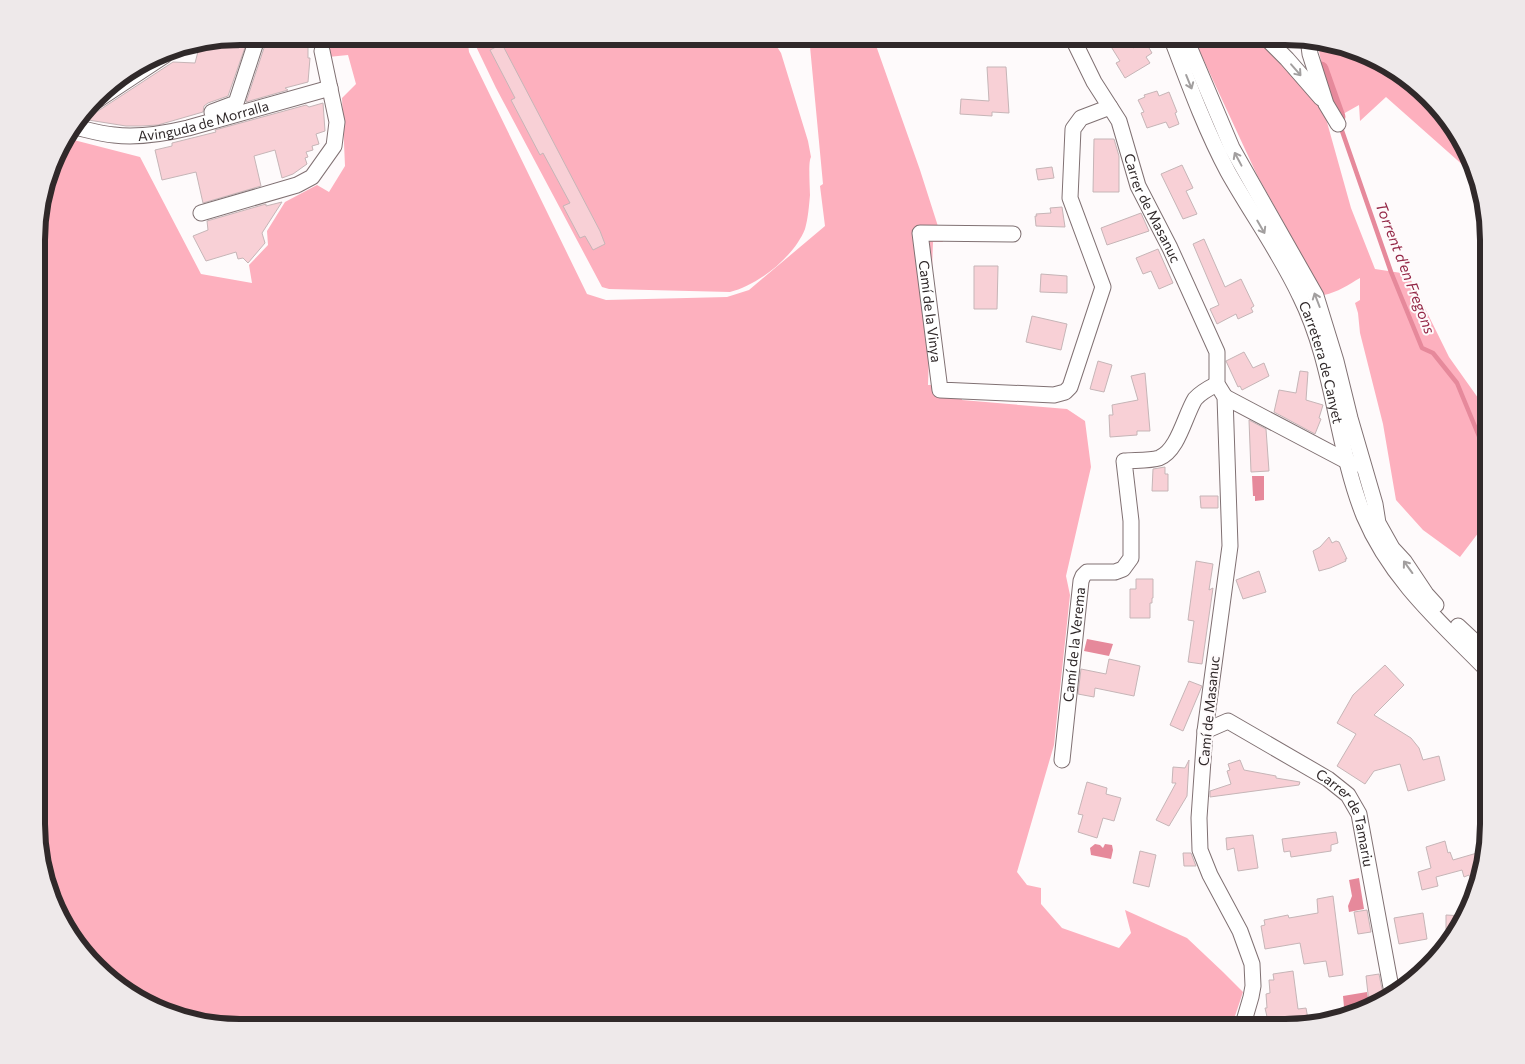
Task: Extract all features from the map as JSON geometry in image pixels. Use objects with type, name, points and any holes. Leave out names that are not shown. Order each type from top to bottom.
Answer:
[{"type":"street","points":[[188,128],[198,117],[236,103],[255,45]]},
{"type":"street","name":"Carrer de Masanuc","points":[[1076,45],[1094,82],[1119,121],[1138,186],[1170,248],[1217,352],[1217,384]]},
{"type":"street","name":"Carretera de Canyet","points":[[1174,45],[1212,139],[1228,171],[1301,296],[1319,346],[1348,463],[1365,517],[1378,545],[1409,590],[1480,663]]},
{"type":"street","name":"Carretera de Canyet","points":[[1188,45],[1232,148],[1316,296],[1375,504],[1378,523],[1392,548],[1404,561],[1426,594],[1480,647]]},
{"type":"street","points":[[1273,45],[1326,104],[1338,124]]},
{"type":"street","points":[[1309,47],[1326,104]]},
{"type":"street","points":[[200,213],[297,185],[312,177],[334,146],[337,122],[322,51]]},
{"type":"street","name":"Avinguda de Morralla","points":[[80,128],[112,135],[136,137],[165,134],[330,88]]},
{"type":"street","name":"Camí de la Vinya","points":[[1013,234],[920,233],[940,390],[1054,395],[1066,392],[1070,387],[1103,287],[1070,198],[1073,129],[1081,118],[1110,107]]},
{"type":"street","name":"Camí de Masanuc","points":[[1217,384],[1225,397],[1230,546],[1205,731],[1199,818],[1200,850],[1210,875],[1240,931],[1252,964],[1253,986],[1245,1019]]},
{"type":"street","name":"Camí de la Verema","points":[[1062,760],[1081,581],[1087,572],[1115,572],[1123,570],[1132,558],[1131,521],[1124,461],[1158,458],[1168,451],[1177,438],[1196,399],[1202,392],[1217,384]]},
{"type":"street","points":[[1225,397],[1356,466],[1370,514],[1378,523]]},
{"type":"street","points":[[1464,633],[1467,640],[1480,654]]},
{"type":"street","name":"Carrer de Tamariu","points":[[1205,731],[1228,721],[1328,779],[1348,795],[1359,814],[1391,987]]},
{"type":"shaded area","points":[[327,45],[468,45],[469,52],[587,294],[606,300],[727,297],[749,290],[825,226],[820,186],[823,184],[810,45],[876,45],[943,242],[933,242],[928,385],[961,384],[962,400],[1067,409],[1085,421],[1091,467],[1066,576],[1070,595],[1054,745],[1017,872],[1027,885],[1041,888],[1041,904],[1062,928],[1119,948],[1131,933],[1125,910],[1187,938],[1243,992],[1234,1019],[227,1019],[177,1009],[154,999],[121,979],[93,953],[71,922],[55,887],[45,837],[45,227],[55,177],[73,140],[140,157],[201,274],[252,283],[249,265],[268,245],[267,231],[285,202],[317,185],[329,192],[345,166],[342,98],[356,84],[348,55],[328,57]]},
{"type":"shaded area","points":[[475,45],[776,45],[781,53],[808,141],[811,157],[810,195],[805,229],[793,250],[774,268],[752,283],[730,292],[609,289],[602,287],[496,88]]},
{"type":"shaded area","points":[[1197,45],[1266,45],[1316,100],[1325,115],[1351,208],[1375,269],[1408,274],[1449,357],[1480,401],[1480,531],[1460,557],[1423,530],[1396,500],[1383,424],[1360,333],[1355,303],[1360,300],[1360,278],[1324,295],[1257,175]]},
{"type":"shaded area","points":[[1319,48],[1348,55],[1360,60],[1383,71],[1404,85],[1440,121],[1454,142],[1466,167],[1386,97],[1360,121],[1359,105],[1343,114],[1322,67]]},
{"type":"shaded area","points":[[1252,476],[1264,476],[1264,500],[1255,501]]},
{"type":"shaded area","points":[[1087,639],[1113,644],[1109,656],[1084,651]]},
{"type":"shaded area","points":[[1095,844],[1103,848],[1105,844],[1112,845],[1111,859],[1091,855],[1090,848]]},
{"type":"shaded area","points":[[1359,878],[1364,909],[1349,912],[1348,906],[1352,896],[1349,880]]},
{"type":"shaded area","points":[[1367,992],[1368,1000],[1358,1005],[1344,1007],[1343,996]]},
{"type":"building","points":[[239,45],[246,45],[228,96],[208,103],[204,106],[203,112],[158,125],[126,126],[86,120],[90,115],[173,62],[195,63],[198,50],[218,46],[239,48]]},
{"type":"building","points":[[265,45],[308,45],[308,58],[310,58],[308,82],[246,102]]},
{"type":"building","points":[[503,45],[600,231],[605,244],[593,250],[585,236],[580,238],[563,206],[570,203],[543,153],[540,155],[511,100],[515,98],[490,50]]},
{"type":"building","points":[[1110,45],[1131,45],[1133,48],[1138,45],[1147,45],[1152,53],[1146,57],[1150,63],[1125,78],[1116,63],[1120,61]]},
{"type":"building","points":[[987,67],[1006,67],[1009,113],[992,112],[992,116],[960,114],[961,99],[989,101]]},
{"type":"building","points":[[1157,91],[1159,96],[1169,92],[1177,112],[1175,113],[1179,124],[1169,128],[1166,122],[1147,128],[1141,113],[1144,112],[1138,100],[1145,97],[1144,95]]},
{"type":"building","points":[[323,103],[325,131],[316,134],[319,144],[312,146],[313,150],[306,152],[308,157],[305,158],[307,164],[293,174],[282,178],[275,150],[254,156],[261,186],[203,203],[196,172],[162,180],[155,150],[172,146],[172,143],[216,132],[215,130],[306,105],[309,107]]},
{"type":"building","points":[[1094,139],[1114,139],[1119,156],[1119,192],[1093,192]]},
{"type":"building","points":[[1182,165],[1193,188],[1186,191],[1197,214],[1183,219],[1161,174]]},
{"type":"building","points":[[1052,167],[1054,178],[1038,180],[1036,169]]},
{"type":"building","points":[[282,202],[262,233],[265,243],[248,263],[243,258],[238,259],[236,252],[206,261],[193,236],[208,230],[207,221],[266,204],[266,206]]},
{"type":"building","points":[[1062,207],[1065,227],[1036,226],[1036,214],[1051,213],[1050,208]]},
{"type":"building","points":[[1141,213],[1149,231],[1107,245],[1101,228]]},
{"type":"building","points":[[1204,239],[1225,287],[1241,279],[1254,306],[1251,308],[1253,312],[1238,319],[1236,314],[1217,324],[1210,309],[1219,305],[1193,244]]},
{"type":"building","points":[[1158,249],[1173,283],[1159,289],[1151,271],[1143,274],[1136,258]]},
{"type":"building","points":[[974,266],[998,266],[997,309],[974,309]]},
{"type":"building","points":[[1041,274],[1067,276],[1067,293],[1040,292]]},
{"type":"building","points":[[1032,316],[1067,324],[1061,350],[1026,342]]},
{"type":"building","points":[[1244,352],[1253,368],[1264,363],[1269,376],[1242,390],[1240,386],[1238,387],[1226,361]]},
{"type":"building","points":[[1098,361],[1112,365],[1104,392],[1090,389]]},
{"type":"building","points":[[1300,371],[1308,372],[1306,400],[1323,405],[1319,418],[1321,419],[1315,434],[1274,412],[1279,390],[1296,393]]},
{"type":"building","points":[[1145,373],[1150,431],[1137,431],[1137,435],[1110,437],[1109,415],[1113,415],[1112,405],[1138,400],[1131,376]]},
{"type":"building","points":[[1249,420],[1266,429],[1269,471],[1251,472]]},
{"type":"building","points":[[1165,467],[1165,474],[1168,474],[1168,491],[1152,491],[1153,469]]},
{"type":"building","points":[[1200,496],[1218,496],[1218,508],[1201,508]]},
{"type":"building","points":[[1329,537],[1332,543],[1339,542],[1347,559],[1330,568],[1319,571],[1313,551],[1320,547]]},
{"type":"building","points":[[1196,561],[1213,564],[1209,590],[1213,588],[1202,664],[1188,662],[1194,621],[1188,620]]},
{"type":"building","points":[[1259,571],[1266,592],[1243,599],[1236,580]]},
{"type":"building","points":[[1136,579],[1153,579],[1150,618],[1130,618],[1130,589],[1136,589]]},
{"type":"building","points":[[1109,659],[1140,666],[1134,696],[1095,688],[1094,697],[1078,694],[1081,669],[1106,674]]},
{"type":"building","points":[[1385,665],[1404,685],[1374,715],[1411,738],[1419,748],[1423,760],[1439,756],[1445,780],[1408,791],[1400,764],[1374,771],[1365,784],[1337,766],[1356,734],[1337,723],[1353,695]]},
{"type":"building","points":[[1189,681],[1202,686],[1183,731],[1170,725]]},
{"type":"building","points":[[1189,760],[1187,796],[1169,826],[1156,820],[1176,783],[1172,783],[1173,767],[1185,768]]},
{"type":"building","points":[[1240,760],[1244,770],[1300,782],[1299,785],[1210,797],[1210,791],[1231,784],[1227,771],[1230,770],[1228,764]]},
{"type":"building","points":[[1087,782],[1107,788],[1106,794],[1121,798],[1114,821],[1103,818],[1097,838],[1078,832],[1083,815],[1078,814]]},
{"type":"building","points":[[1336,832],[1338,843],[1331,845],[1331,851],[1291,857],[1290,851],[1284,852],[1282,839]]},
{"type":"building","points":[[1253,835],[1258,868],[1238,871],[1234,848],[1227,850],[1226,838]]},
{"type":"building","points":[[1445,841],[1448,853],[1450,852],[1453,860],[1477,853],[1472,881],[1469,875],[1464,877],[1462,870],[1436,877],[1438,886],[1422,890],[1418,872],[1431,868],[1426,847]]},
{"type":"building","points":[[1140,851],[1156,855],[1149,887],[1133,883]]},
{"type":"building","points":[[1183,853],[1191,853],[1196,866],[1184,866]]},
{"type":"building","points":[[1333,896],[1343,975],[1329,977],[1326,961],[1304,964],[1300,943],[1265,949],[1261,926],[1265,925],[1264,920],[1288,915],[1289,918],[1318,913],[1317,899]]},
{"type":"building","points":[[1367,910],[1371,932],[1358,934],[1354,912]]},
{"type":"building","points":[[1423,913],[1427,939],[1399,944],[1394,918]]},
{"type":"building","points":[[1446,915],[1457,916],[1454,922],[1446,934]]},
{"type":"building","points":[[1293,971],[1298,1009],[1306,1008],[1308,1018],[1268,1019],[1265,1008],[1267,1008],[1266,994],[1270,993],[1269,980],[1274,980],[1273,974]]},
{"type":"building","points":[[1379,974],[1383,993],[1369,1000],[1366,976]]},
{"type":"waterway","points":[[1321,69],[1338,117]]},
{"type":"waterway","name":"Torrent d'en Fregons","points":[[1341,128],[1391,272],[1422,348],[1433,353],[1457,383],[1480,439]]}]
